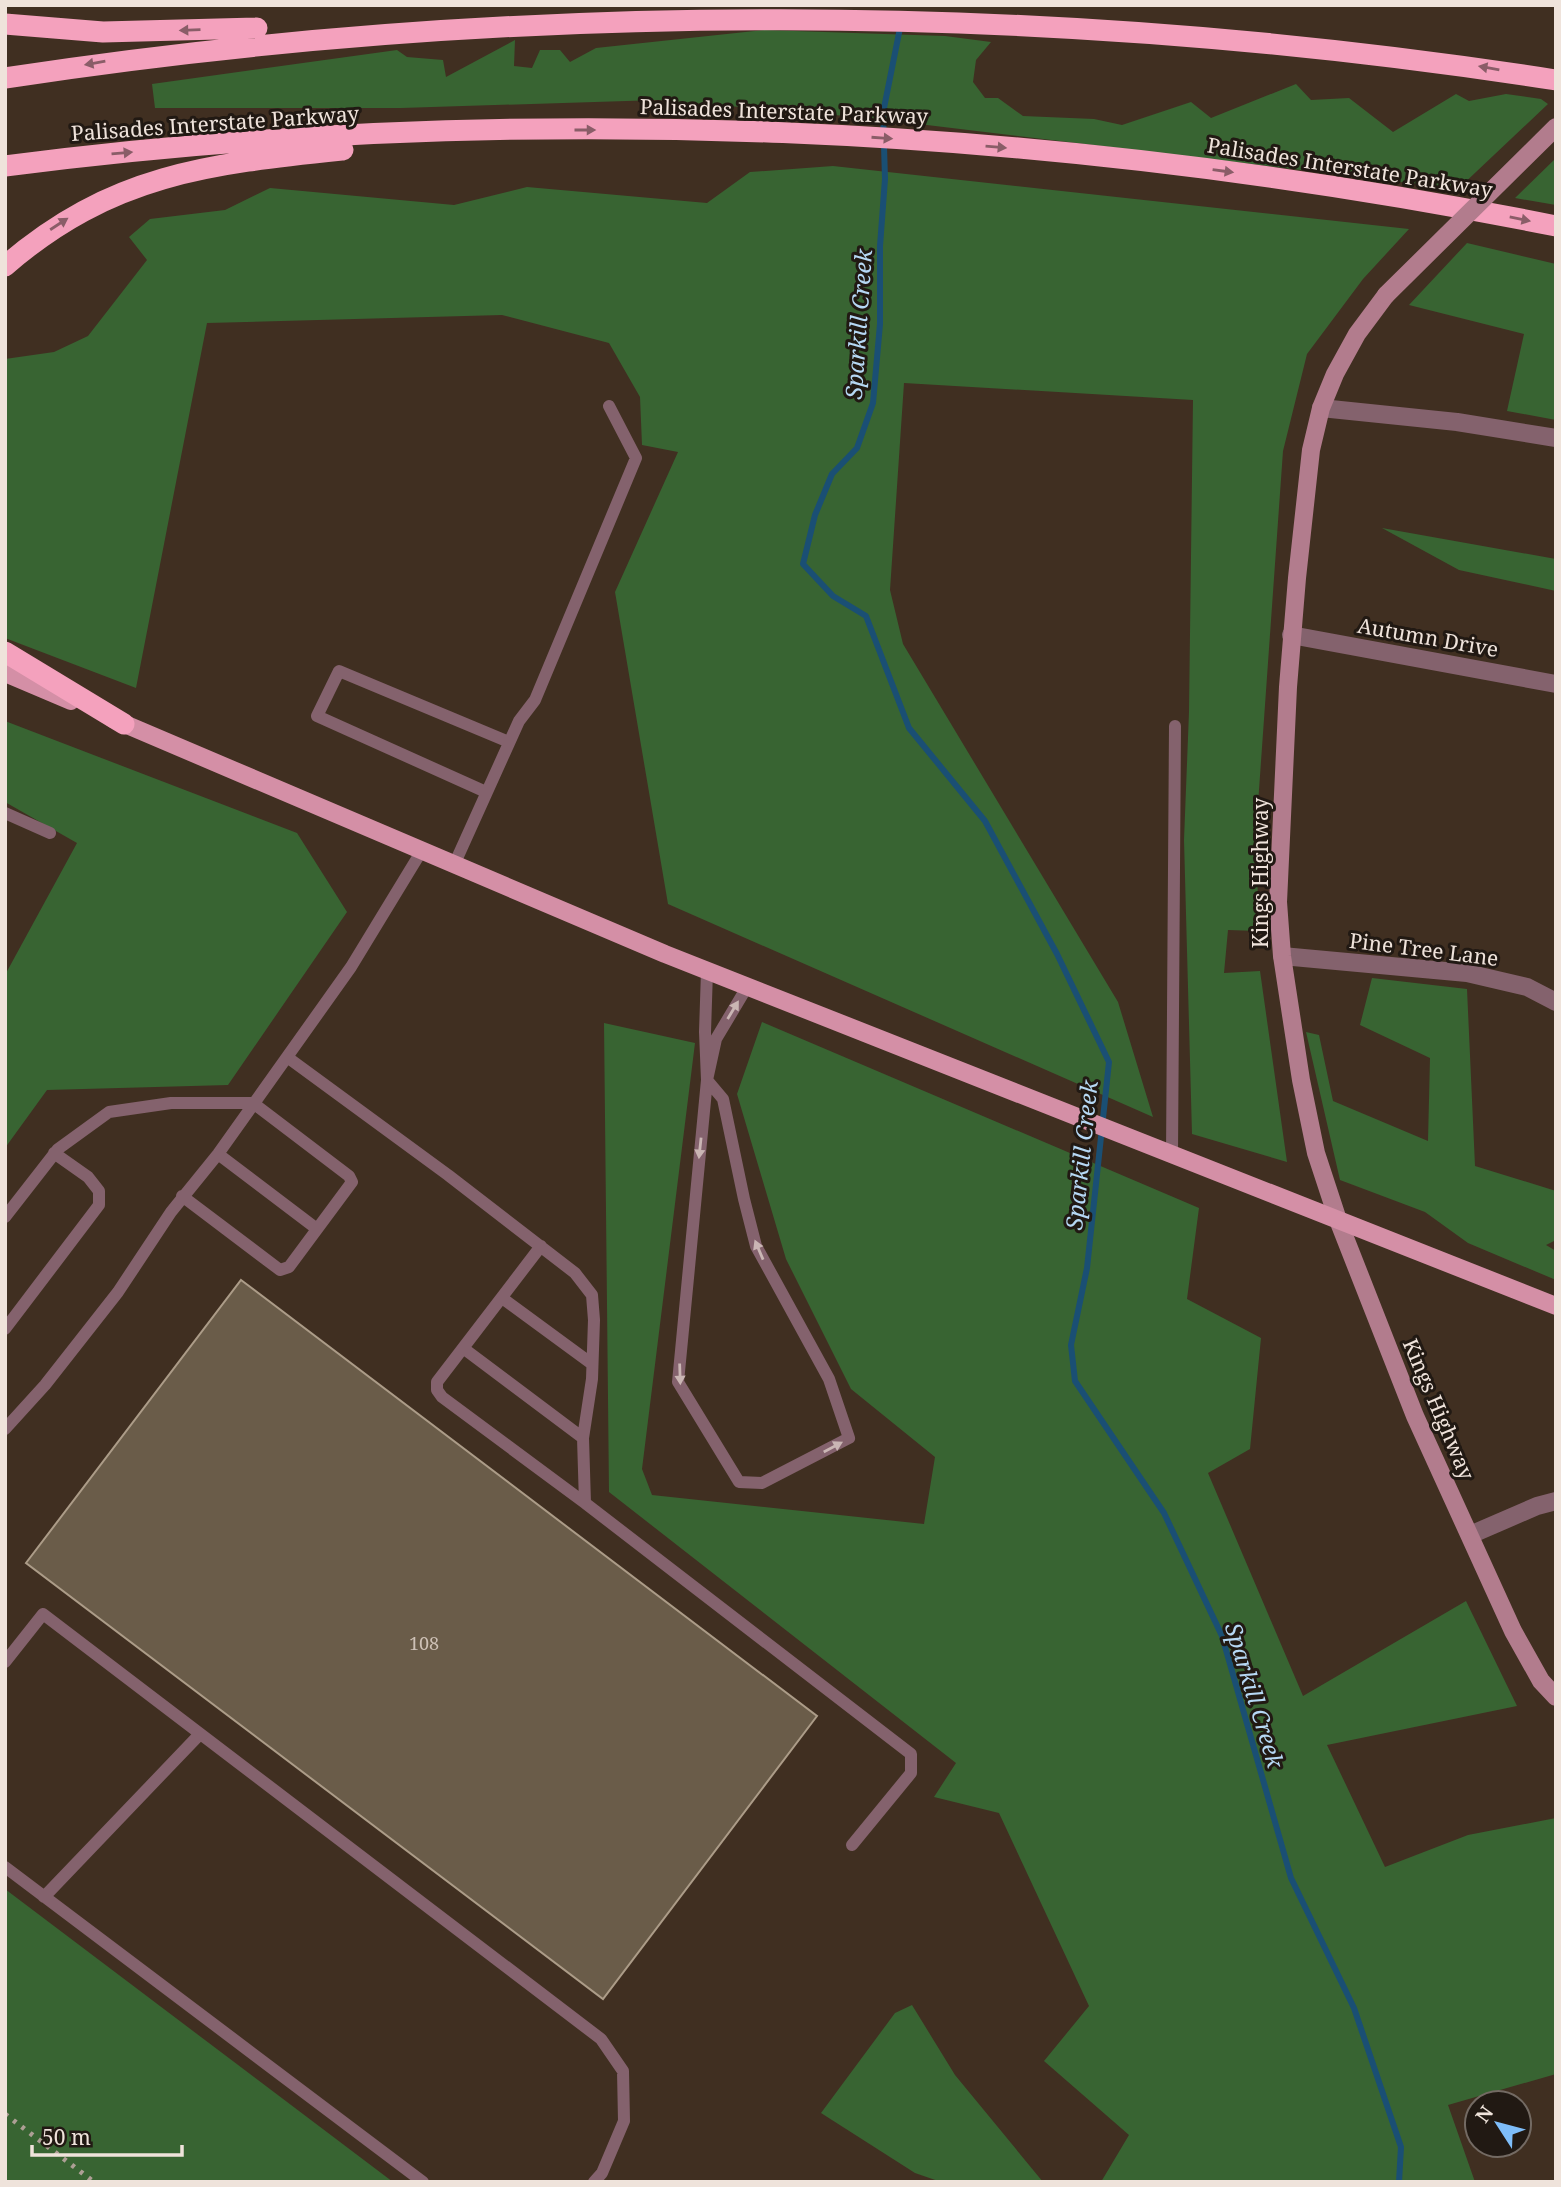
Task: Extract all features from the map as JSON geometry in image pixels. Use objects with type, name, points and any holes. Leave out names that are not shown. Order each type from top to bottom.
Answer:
[{"type":"highway","points":[[5,24],[56,30],[124,33],[675,10],[947,12],[1143,24],[1289,39],[1556,80]]},
{"type":"highway","points":[[5,78],[234,43],[344,30],[479,19]]},
{"type":"highway","points":[[5,266],[52,228],[83,209],[121,192],[185,172],[281,156],[541,130]]},
{"type":"highway","name":"Palisades Interstate Parkway","points":[[5,166],[247,143],[394,134],[541,130],[836,135],[1092,155],[1263,176],[1420,200],[1556,226]]},
{"type":"highway","points":[[5,652],[124,724]]},
{"type":"main road","points":[[5,673],[706,971],[1556,1306]]},
{"type":"street","name":"Kings Highway","points":[[1556,127],[1386,295],[1349,347],[1321,408],[1308,468],[1292,635],[1278,902],[1282,956],[1301,1080],[1316,1153],[1338,1220],[1415,1416],[1513,1631],[1541,1681],[1556,1697]]},
{"type":"street","points":[[1321,408],[1457,422],[1556,438]]},
{"type":"street","name":"Autumn Drive","points":[[1292,635],[1556,684]]},
{"type":"street","name":"Pine Tree Lane","points":[[1282,956],[1467,973],[1527,987],[1556,1002]]},
{"type":"street","points":[[1470,1535],[1537,1506],[1556,1501]]},
{"type":"lane","points":[[454,866],[519,721],[535,700],[636,457],[609,406]]},
{"type":"lane","points":[[486,792],[317,716],[339,671],[509,742]]},
{"type":"lane","points":[[1172,1155],[1175,726]]},
{"type":"lane","points":[[5,813],[50,833]]},
{"type":"lane","points":[[5,1429],[45,1385],[118,1292],[183,1196],[218,1154],[351,967],[421,852]]},
{"type":"lane","points":[[706,971],[707,1080],[723,1099],[756,1246],[829,1379],[849,1438],[762,1483],[739,1482],[678,1382],[707,1080],[716,1039],[747,987]]},
{"type":"lane","points":[[287,1057],[575,1273],[592,1295],[592,1364],[583,1438],[584,1503]]},
{"type":"lane","points":[[5,1217],[54,1153],[110,1112],[171,1103],[253,1103],[349,1175],[352,1182],[289,1267],[280,1270],[183,1196]]},
{"type":"lane","points":[[5,1329],[99,1205],[99,1191],[88,1177],[54,1153]]},
{"type":"lane","points":[[218,1154],[317,1229]]},
{"type":"lane","points":[[541,1247],[438,1382],[437,1390],[442,1397],[911,1754],[911,1773],[852,1845]]},
{"type":"lane","points":[[502,1298],[592,1364]]},
{"type":"lane","points":[[463,1348],[583,1438]]},
{"type":"lane","points":[[5,1662],[43,1615],[601,2039],[623,2071],[624,2121],[603,2173],[594,2182]]},
{"type":"lane","points":[[44,1896],[200,1734]]},
{"type":"lane","points":[[5,1867],[423,2182]]},
{"type":"green space","points":[[764,30],[945,36],[991,42],[976,60],[973,82],[985,98],[998,98],[1023,116],[1094,119],[1122,125],[1191,102],[1211,118],[1296,84],[1311,100],[1349,98],[1393,132],[1456,94],[1469,101],[1506,94],[1541,99],[1548,104],[1458,189],[869,118],[658,100],[401,108],[155,108],[152,84],[397,50],[407,57],[443,60],[446,77],[515,40],[514,66],[532,68],[540,50],[560,50],[570,62],[596,48]]},
{"type":"green space","points":[[1556,158],[1556,205],[1515,198]]},
{"type":"green space","points":[[833,166],[1409,229],[1363,279],[1307,354],[1283,451],[1257,818],[1258,931],[1228,930],[1224,973],[1260,971],[1287,1162],[1192,1134],[1184,840],[1189,712],[1193,400],[904,383],[890,590],[903,644],[1118,1002],[1153,1117],[668,904],[615,592],[678,452],[642,445],[640,397],[609,343],[502,315],[207,323],[136,688],[5,638],[5,359],[54,352],[88,336],[147,260],[129,237],[150,219],[225,210],[270,188],[454,205],[527,187],[707,203],[750,172]]},
{"type":"green space","points":[[1467,243],[1556,264],[1556,420],[1507,411],[1524,334],[1409,305]]},
{"type":"green space","points":[[1382,528],[1556,559],[1556,591],[1459,570]]},
{"type":"green space","points":[[5,721],[297,833],[347,912],[228,1085],[47,1090],[5,1148],[5,975],[77,843],[5,802]]},
{"type":"green space","points":[[1372,978],[1467,989],[1475,1166],[1556,1191],[1556,1240],[1546,1245],[1556,1251],[1556,1280],[1468,1243],[1425,1212],[1340,1180],[1306,1032],[1319,1035],[1333,1101],[1428,1141],[1430,1058],[1360,1025]]},
{"type":"green space","points":[[762,1022],[1199,1208],[1187,1299],[1261,1338],[1250,1449],[1208,1473],[1303,1696],[1466,1601],[1517,1706],[1327,1745],[1385,1867],[1468,1835],[1556,1818],[1556,2074],[1504,2089],[1463,2089],[1463,2101],[1448,2105],[1463,2148],[1463,2159],[1467,2159],[1475,2182],[1101,2182],[1129,2135],[1044,2061],[1089,2006],[999,1813],[934,1797],[956,1763],[609,1492],[604,1023],[695,1043],[642,1469],[652,1495],[924,1524],[935,1457],[851,1389],[786,1259],[737,1094]]},
{"type":"green space","points":[[5,1889],[393,2182],[5,2182]]},
{"type":"green space","points":[[912,2005],[955,2075],[1043,2182],[941,2182],[915,2173],[821,2113],[895,2013]]},
{"type":"building","points":[[241,1280],[817,1716],[603,1999],[26,1563]]},
{"type":"waterway","name":"Sparkill Creek","points":[[900,28],[883,113],[885,179],[880,246],[880,324],[873,403],[857,448],[832,474],[815,515],[803,564],[833,596],[866,616],[909,728],[985,821],[1057,954],[1109,1062],[1087,1268],[1071,1345],[1075,1381],[1164,1513],[1222,1636],[1291,1878],[1354,2008],[1401,2147],[1399,2182]]},
{"type":"railway","points":[[5,2114],[94,2182]]}]
